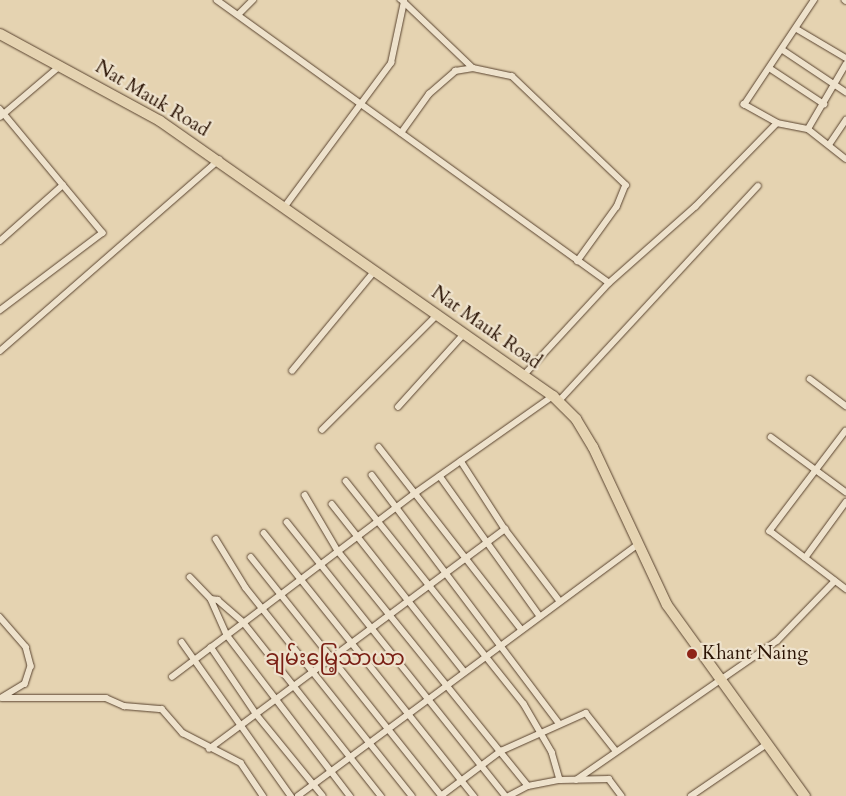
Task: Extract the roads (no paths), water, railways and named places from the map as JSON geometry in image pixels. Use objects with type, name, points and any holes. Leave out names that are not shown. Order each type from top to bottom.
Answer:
[{"type":"highway","name":"Nat Mauk Road","points":[[2,39],[60,66],[160,121],[286,206],[374,272],[524,375],[555,399],[576,419],[593,447],[637,545],[667,605],[805,796]]},
{"type":"street","points":[[217,0],[609,283]]},
{"type":"street","points":[[238,15],[253,0]]},
{"type":"street","points":[[814,0],[771,69],[744,105],[777,123],[808,128],[846,159]]},
{"type":"street","points":[[402,1],[473,68]]},
{"type":"street","points":[[286,206],[391,63],[402,1]]},
{"type":"street","points":[[797,29],[846,58]]},
{"type":"street","points":[[783,50],[846,92]]},
{"type":"street","points":[[808,128],[836,84],[846,64]]},
{"type":"street","points":[[0,311],[103,233],[1,113],[60,66]]},
{"type":"street","points":[[401,133],[445,77],[473,68],[512,76],[626,185],[617,207],[578,261]]},
{"type":"street","points":[[771,69],[824,104]]},
{"type":"street","points":[[829,146],[846,120]]},
{"type":"street","points":[[524,375],[609,283],[695,207],[777,123]]},
{"type":"street","points":[[0,351],[219,160]]},
{"type":"street","points":[[0,242],[64,185]]},
{"type":"street","points":[[172,676],[414,494],[555,399],[758,186]]},
{"type":"street","points":[[292,371],[374,272]]},
{"type":"street","points":[[322,430],[437,315]]},
{"type":"street","points":[[398,407],[464,334]]},
{"type":"street","points":[[810,379],[846,406]]},
{"type":"street","points":[[846,431],[770,531],[846,589]]},
{"type":"street","points":[[771,437],[846,492]]},
{"type":"street","points":[[379,447],[521,629]]},
{"type":"street","points":[[461,461],[505,529],[559,600]]},
{"type":"street","points":[[372,475],[502,643],[559,723]]},
{"type":"street","points":[[440,476],[485,545],[539,615]]},
{"type":"street","points":[[346,481],[428,589],[542,730],[560,780]]},
{"type":"street","points":[[305,495],[338,551],[528,786]]},
{"type":"street","points":[[805,558],[846,502]]},
{"type":"street","points":[[332,504],[464,671]]},
{"type":"street","points":[[287,522],[319,566],[480,767],[507,796],[528,786],[560,780],[609,779],[622,796]]},
{"type":"street","points":[[209,749],[391,618],[505,529]]},
{"type":"street","points":[[264,533],[474,796]]},
{"type":"street","points":[[216,538],[262,609],[412,796]]},
{"type":"street","points":[[298,796],[559,600],[637,545]]},
{"type":"street","points":[[251,557],[442,796],[501,751],[542,730],[586,712],[616,751]]},
{"type":"street","points":[[190,577],[211,599],[227,635],[278,699],[350,796]]},
{"type":"street","points":[[576,780],[719,678],[777,641],[835,581]]},
{"type":"street","points":[[211,599],[218,600],[244,623],[297,686],[381,796]]},
{"type":"street","points":[[0,617],[26,647],[31,666],[25,684],[1,698]]},
{"type":"street","points":[[182,642],[239,728],[290,796]]},
{"type":"street","points":[[211,647],[257,715],[322,796]]},
{"type":"street","points":[[1,698],[106,698],[124,706],[162,708],[183,733],[209,749],[241,763],[263,796]]},
{"type":"street","points":[[691,796],[767,744]]},
{"type":"place","name":"Khant Naing","points":[[692,654]]},
{"type":"district","name":"ချမ်းမြေ့သာယာ","points":[[335,659]]}]
